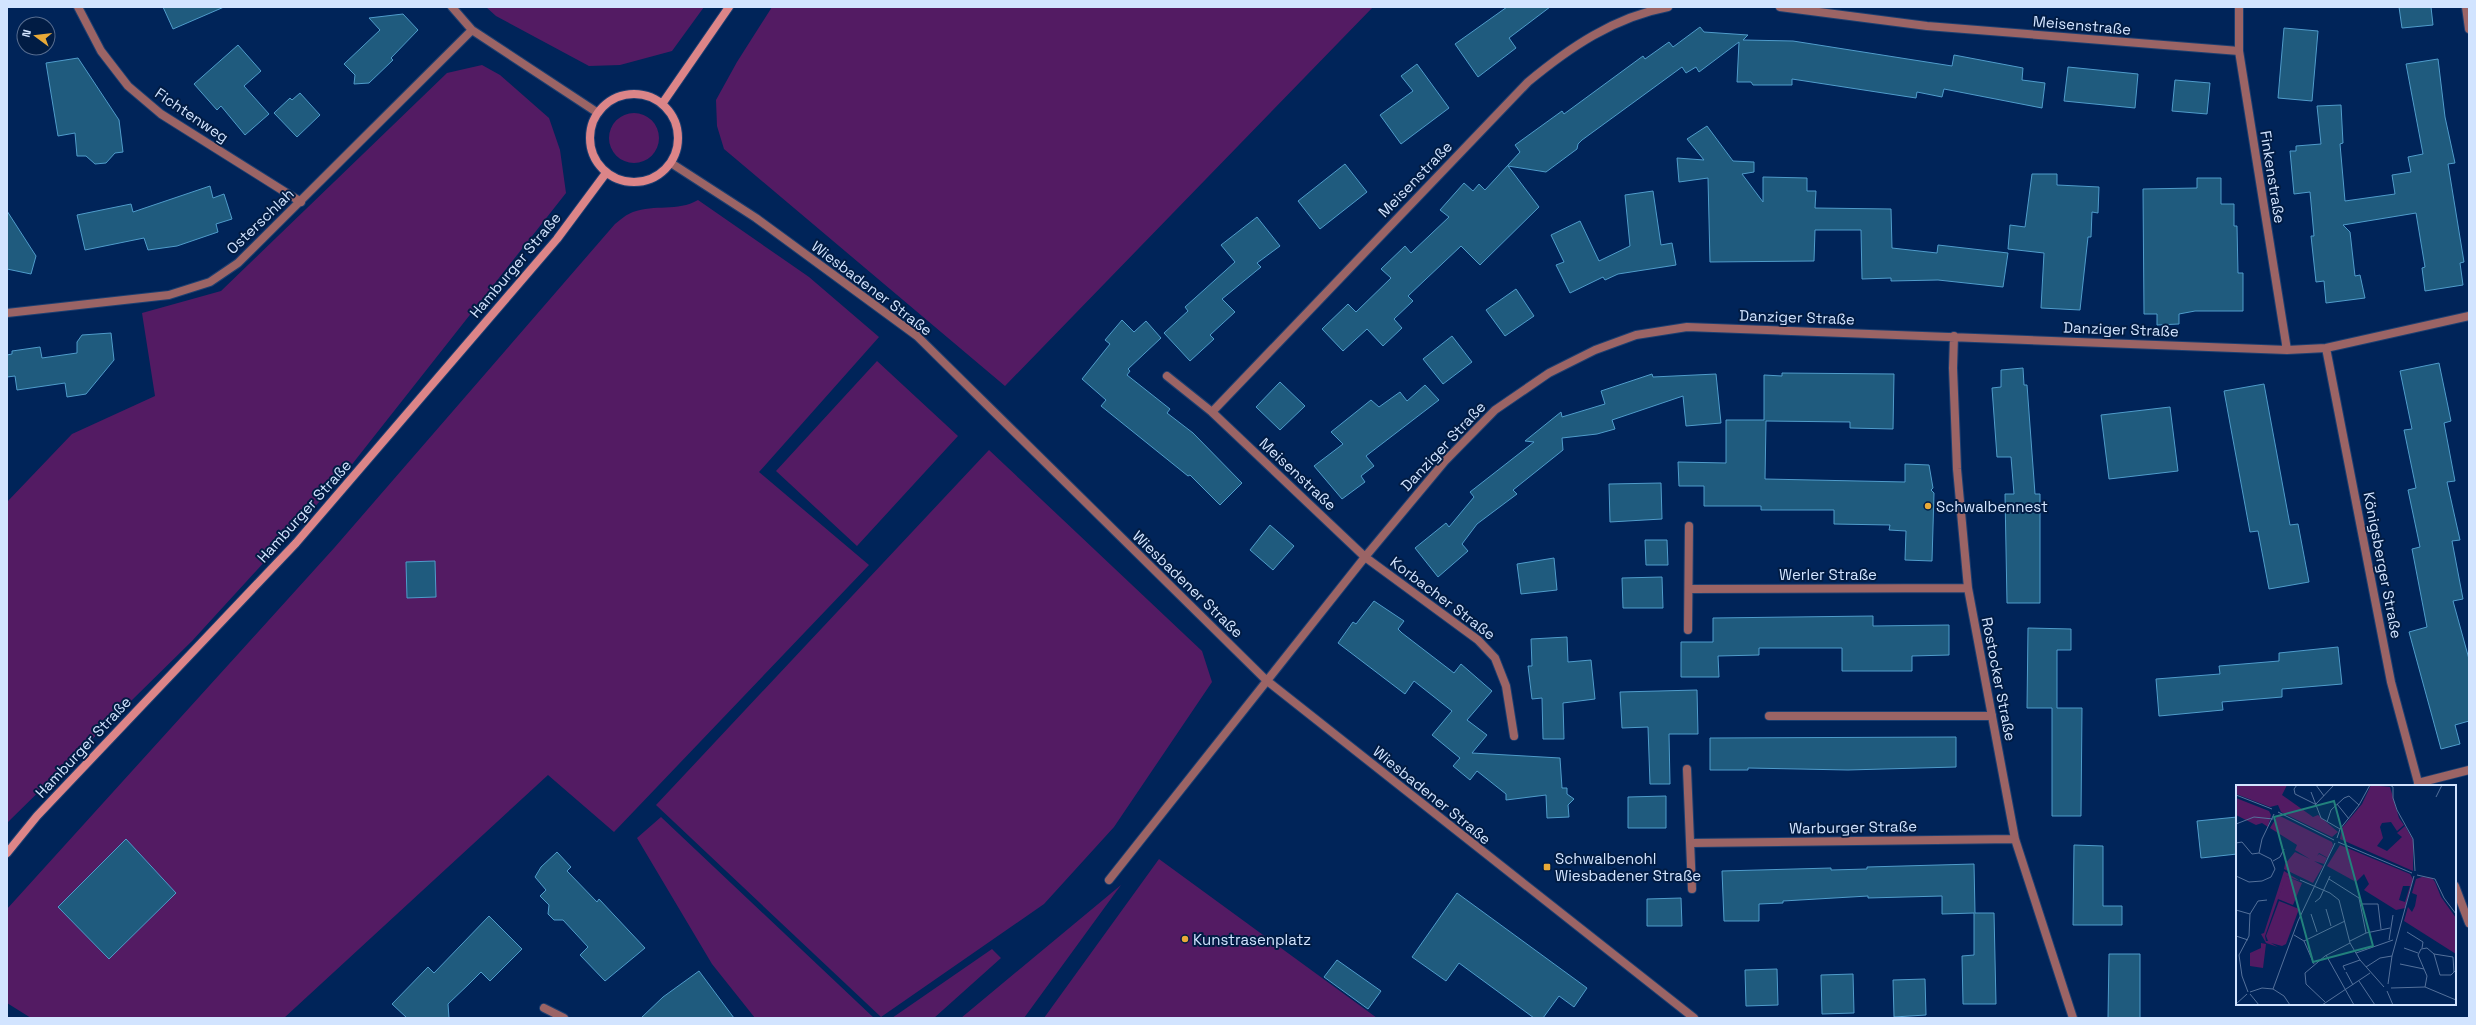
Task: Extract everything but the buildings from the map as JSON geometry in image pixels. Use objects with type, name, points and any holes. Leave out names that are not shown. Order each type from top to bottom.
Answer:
[{"type":"main road","points":[[662,104],[729,7]]},
{"type":"main road","points":[[628,94],[652,97],[662,104],[676,122],[678,133],[677,150],[665,171],[646,181],[625,182],[606,173],[594,157],[590,138],[592,124],[598,113],[617,97],[628,94]]},
{"type":"main road","name":"Hamburger Straße","points":[[7,853],[43,811],[296,543],[557,240],[606,173]]},
{"type":"street","name":"Fichtenweg","points":[[78,7],[101,51],[128,86],[161,114],[301,202]]},
{"type":"street","points":[[452,7],[472,30],[598,113]]},
{"type":"street","name":"Meisenstraße","points":[[1212,412],[1528,82],[1565,51],[1602,29],[1650,10],[1668,7]]},
{"type":"street","name":"Meisenstraße","points":[[1780,7],[1927,26],[2238,51]]},
{"type":"street","name":"Finkenstraße","points":[[2239,7],[2238,51],[2287,350]]},
{"type":"street","points":[[2466,7],[2469,29]]},
{"type":"street","name":"Osterschlah","points":[[7,313],[169,295],[210,282],[238,263],[301,202],[472,30]]},
{"type":"street","name":"Wiesbadener Straße","points":[[671,162],[756,218],[917,336],[1266,680],[1694,1018]]},
{"type":"street","name":"Danziger Straße","points":[[1109,880],[1266,680],[1445,461],[1495,410],[1549,373],[1595,350],[1636,336],[1686,327],[1954,336],[2287,350],[2326,348],[2469,316]]},
{"type":"street","name":"Rostocker Straße","points":[[1954,336],[1953,368],[1957,469],[1968,588],[2015,838],[2073,1018]]},
{"type":"street","name":"Königsberger Straße","points":[[2326,348],[2391,682],[2419,784]]},
{"type":"street","name":"Meisenstraße","points":[[1167,376],[1212,412],[1365,557]]},
{"type":"street","points":[[1688,630],[1689,526]]},
{"type":"street","name":"Korbacher Straße","points":[[1365,557],[1478,640],[1495,658],[1506,686],[1514,736]]},
{"type":"street","name":"Werler Straße","points":[[1689,589],[1968,588]]},
{"type":"street","points":[[1769,716],[1992,716]]},
{"type":"street","points":[[1687,769],[1692,889]]},
{"type":"street","points":[[2419,784],[2469,770]]},
{"type":"street","name":"Warburger Straße","points":[[1691,843],[2015,838]]},
{"type":"street","points":[[2456,889],[2469,923]]},
{"type":"street","points":[[544,1008],[564,1018]]},
{"type":"shaded area","points":[[486,7],[704,7],[672,51],[620,65],[589,66],[496,16]]},
{"type":"shaded area","points":[[772,7],[1373,7],[1005,386],[724,149],[717,126],[716,100],[737,62]]},
{"type":"shaded area","points":[[482,65],[500,75],[549,118],[560,150],[566,193],[342,477],[192,641],[7,823],[7,502],[72,434],[155,396],[142,313],[221,291],[447,73]]},
{"type":"shaded area","points":[[634,113],[648,117],[655,124],[659,138],[655,152],[648,159],[634,163],[620,159],[613,152],[609,138],[613,124],[620,117]]},
{"type":"shaded area","points":[[698,200],[809,277],[879,337],[759,472],[869,565],[614,832],[548,775],[284,1018],[31,1018],[7,1003],[7,909],[335,547],[615,224],[633,212],[649,208],[682,206]]},
{"type":"shaded area","points":[[877,361],[958,436],[857,546],[776,471]]},
{"type":"shaded area","points":[[989,450],[1202,651],[1212,682],[1114,827],[1044,904],[881,1017],[656,805]]},
{"type":"shaded area","points":[[661,817],[874,1018],[755,1018],[712,964],[637,838]]},
{"type":"shaded area","name":"Kunstrasenplatz","points":[[1159,859],[1377,1018],[1044,1018]]},
{"type":"shaded area","points":[[1121,885],[1024,1018],[961,1018]]},
{"type":"shaded area","points":[[992,949],[1001,958],[934,1018],[892,1018]]},
{"type":"place","name":"Schwalbennest","points":[[1928,506]]},
{"type":"place","name":"Schwalbenohl Wiesbadener Straße","points":[[1547,867]]},
{"type":"place","name":"Kunstrasenplatz","points":[[1185,939]]}]
